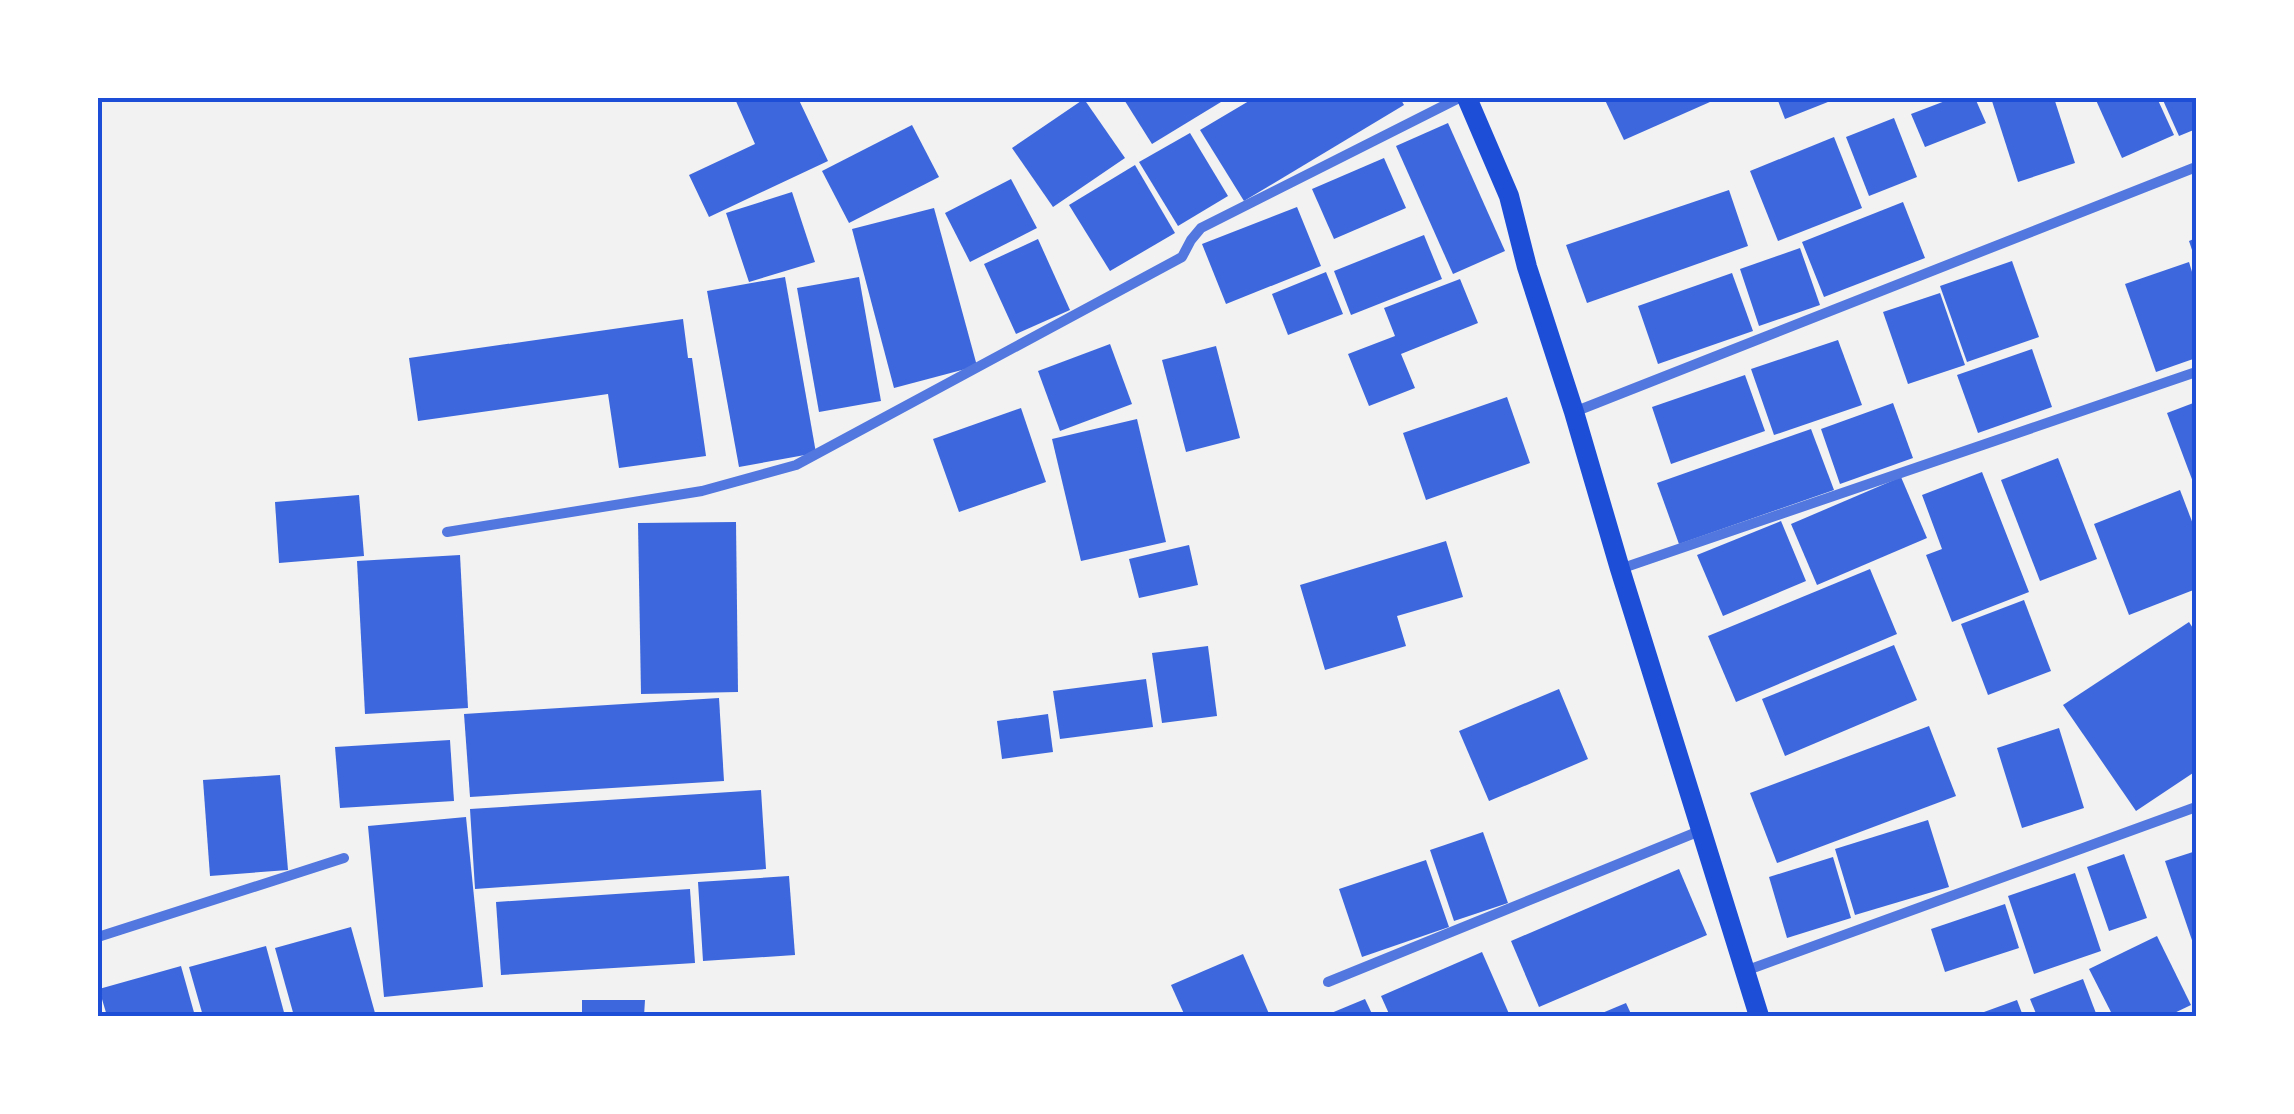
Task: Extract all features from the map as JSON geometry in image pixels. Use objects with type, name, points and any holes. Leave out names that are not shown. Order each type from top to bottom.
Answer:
[{"type":"main road","points":[[1467,98],[1510,196],[1527,267],[1759,1016]]},
{"type":"street","points":[[447,532],[702,491],[796,466],[1182,256],[1201,228],[1459,98]]},
{"type":"street","points":[[1574,412],[2196,167]]},
{"type":"street","points":[[1620,569],[2196,372]]},
{"type":"street","points":[[1746,971],[2196,807]]},
{"type":"street","points":[[1328,982],[1702,830]]},
{"type":"street","points":[[98,937],[344,858]]},
{"type":"building","points":[[798,98],[828,161],[709,217],[689,175],[755,144],[735,99]]},
{"type":"building","points":[[1123,98],[1218,98],[1221,102],[1152,144]]},
{"type":"building","points":[[1254,98],[1400,98],[1404,105],[1244,201],[1200,130]]},
{"type":"building","points":[[1604,98],[1719,98],[1624,140]]},
{"type":"building","points":[[1777,98],[1838,98],[1785,119]]},
{"type":"building","points":[[1953,98],[1975,98],[1986,123],[1925,147],[1911,114]]},
{"type":"building","points":[[1991,98],[2054,98],[2075,163],[2018,182]]},
{"type":"building","points":[[2095,98],[2157,98],[2174,135],[2122,158]]},
{"type":"building","points":[[2162,98],[2196,98],[2196,129],[2179,136]]},
{"type":"building","points":[[1084,99],[1125,158],[1053,207],[1012,148]]},
{"type":"building","points":[[1894,118],[1917,177],[1869,196],[1846,137]]},
{"type":"building","points":[[1448,123],[1505,251],[1453,274],[1396,146]]},
{"type":"building","points":[[912,125],[939,177],[849,223],[822,171]]},
{"type":"building","points":[[1190,133],[1228,196],[1178,226],[1139,162]]},
{"type":"building","points":[[1834,137],[1862,208],[1778,241],[1750,171]]},
{"type":"building","points":[[1384,158],[1406,208],[1334,239],[1312,189]]},
{"type":"building","points":[[1135,165],[1175,233],[1110,271],[1069,205]]},
{"type":"building","points":[[1011,179],[1037,228],[970,262],[945,213]]},
{"type":"building","points":[[1729,190],[1748,246],[1587,303],[1566,245]]},
{"type":"building","points":[[792,192],[815,262],[749,282],[726,213]]},
{"type":"building","points":[[1903,202],[1925,258],[1824,297],[1802,242]]},
{"type":"building","points":[[1297,207],[1321,266],[1226,304],[1202,244]]},
{"type":"building","points":[[934,208],[977,366],[894,388],[852,229]]},
{"type":"building","points":[[1424,235],[1442,279],[1351,315],[1334,271]]},
{"type":"building","points":[[2196,238],[2196,262],[2189,241]]},
{"type":"building","points":[[1038,239],[1070,310],[1016,334],[984,264]]},
{"type":"building","points":[[1800,248],[1820,305],[1759,326],[1740,269]]},
{"type":"building","points":[[2012,261],[2039,337],[1967,362],[1940,286]]},
{"type":"building","points":[[2189,262],[2196,285],[2196,358],[2156,372],[2125,284]]},
{"type":"building","points":[[1326,272],[1343,314],[1288,335],[1272,294]]},
{"type":"building","points":[[1732,273],[1753,331],[1658,364],[1638,306]]},
{"type":"building","points":[[785,277],[816,453],[739,467],[707,291]]},
{"type":"building","points":[[859,277],[881,401],[819,412],[797,288]]},
{"type":"building","points":[[1460,279],[1478,323],[1401,354],[1415,388],[1369,406],[1348,354],[1395,336],[1384,308]]},
{"type":"building","points":[[1940,293],[1965,365],[1908,384],[1883,312]]},
{"type":"building","points":[[683,319],[706,456],[619,468],[608,394],[418,421],[409,358]]},
{"type":"building","points":[[1838,340],[1862,405],[1774,435],[1751,369]]},
{"type":"building","points":[[1110,344],[1132,404],[1060,431],[1038,371]]},
{"type":"building","points":[[1216,346],[1240,438],[1186,452],[1162,360]]},
{"type":"building","points":[[2032,349],[2052,407],[1978,433],[1957,375]]},
{"type":"building","points":[[1745,375],[1765,431],[1671,464],[1652,407]]},
{"type":"building","points":[[1507,397],[1530,463],[1426,500],[1403,433]]},
{"type":"building","points":[[2196,402],[2196,490],[2167,413]]},
{"type":"building","points":[[1893,403],[1913,458],[1840,484],[1821,429]]},
{"type":"building","points":[[1021,408],[1046,482],[959,512],[933,439]]},
{"type":"building","points":[[1137,419],[1166,542],[1081,561],[1052,439]]},
{"type":"building","points":[[1811,429],[1834,490],[1679,544],[1657,483]]},
{"type":"building","points":[[2058,458],[2097,559],[2040,581],[2001,480]]},
{"type":"building","points":[[1982,472],[2029,592],[1952,622],[1926,555],[1942,549],[1922,495]]},
{"type":"building","points":[[1901,477],[1927,538],[1817,585],[1791,524]]},
{"type":"building","points":[[2180,490],[2196,532],[2196,589],[2129,615],[2094,524]]},
{"type":"building","points":[[359,495],[364,556],[279,563],[275,502]]},
{"type":"building","points":[[1781,521],[1806,581],[1723,616],[1697,555]]},
{"type":"building","points":[[736,522],[738,692],[641,694],[638,523]]},
{"type":"building","points":[[1446,541],[1463,597],[1397,616],[1406,646],[1325,670],[1300,585]]},
{"type":"building","points":[[1189,545],[1198,585],[1139,598],[1129,559]]},
{"type":"building","points":[[460,555],[468,708],[365,714],[357,561]]},
{"type":"building","points":[[1870,569],[1897,634],[1736,702],[1708,636]]},
{"type":"building","points":[[2024,600],[2051,671],[1988,695],[1961,624]]},
{"type":"building","points":[[2189,622],[2196,633],[2196,771],[2136,811],[2063,705]]},
{"type":"building","points":[[1894,645],[1917,700],[1785,756],[1762,699]]},
{"type":"building","points":[[1208,646],[1217,716],[1162,723],[1152,653]]},
{"type":"building","points":[[1146,679],[1153,727],[1060,739],[1053,691]]},
{"type":"building","points":[[1559,689],[1588,759],[1489,801],[1459,731]]},
{"type":"building","points":[[719,698],[724,781],[470,797],[464,714]]},
{"type":"building","points":[[1048,714],[1053,752],[1002,759],[997,721]]},
{"type":"building","points":[[1929,726],[1956,796],[1777,863],[1750,793]]},
{"type":"building","points":[[2059,728],[2084,808],[2022,828],[1997,748]]},
{"type":"building","points":[[450,740],[454,801],[340,808],[335,747]]},
{"type":"building","points":[[280,775],[288,870],[210,876],[203,780]]},
{"type":"building","points":[[761,790],[766,869],[475,889],[470,809]]},
{"type":"building","points":[[466,817],[483,987],[384,997],[368,826]]},
{"type":"building","points":[[1928,820],[1949,887],[1855,915],[1835,849]]},
{"type":"building","points":[[1483,832],[1508,903],[1454,921],[1430,850]]},
{"type":"building","points":[[2196,851],[2196,952],[2165,861]]},
{"type":"building","points":[[2124,854],[2147,918],[2109,931],[2087,867]]},
{"type":"building","points":[[1833,857],[1851,918],[1787,938],[1769,877]]},
{"type":"building","points":[[1426,860],[1449,927],[1362,957],[1339,889]]},
{"type":"building","points":[[1679,869],[1707,935],[1539,1007],[1511,941]]},
{"type":"building","points":[[2075,873],[2101,951],[2034,974],[2008,896]]},
{"type":"building","points":[[789,876],[795,955],[703,961],[698,882]]},
{"type":"building","points":[[690,889],[695,963],[501,975],[496,902]]},
{"type":"building","points":[[2005,904],[2019,948],[1945,972],[1931,929]]},
{"type":"building","points":[[351,927],[375,1013],[294,1016],[275,948]]},
{"type":"building","points":[[2157,936],[2191,1005],[2168,1016],[2113,1016],[2089,969]]},
{"type":"building","points":[[266,946],[285,1016],[203,1016],[189,967]]},
{"type":"building","points":[[1482,952],[1510,1016],[1390,1016],[1381,996]]},
{"type":"building","points":[[1243,954],[1270,1016],[1185,1016],[1171,985]]},
{"type":"building","points":[[181,966],[195,1016],[107,1016],[99,989]]},
{"type":"building","points":[[2083,979],[2097,1016],[2037,1016],[2030,999]]},
{"type":"building","points":[[1365,999],[1373,1016],[1324,1016]]},
{"type":"building","points":[[582,1000],[645,1000],[644,1016],[582,1016]]},
{"type":"building","points":[[2017,1000],[2023,1016],[1973,1016]]},
{"type":"building","points":[[1626,1003],[1632,1016],[1595,1016]]}]
